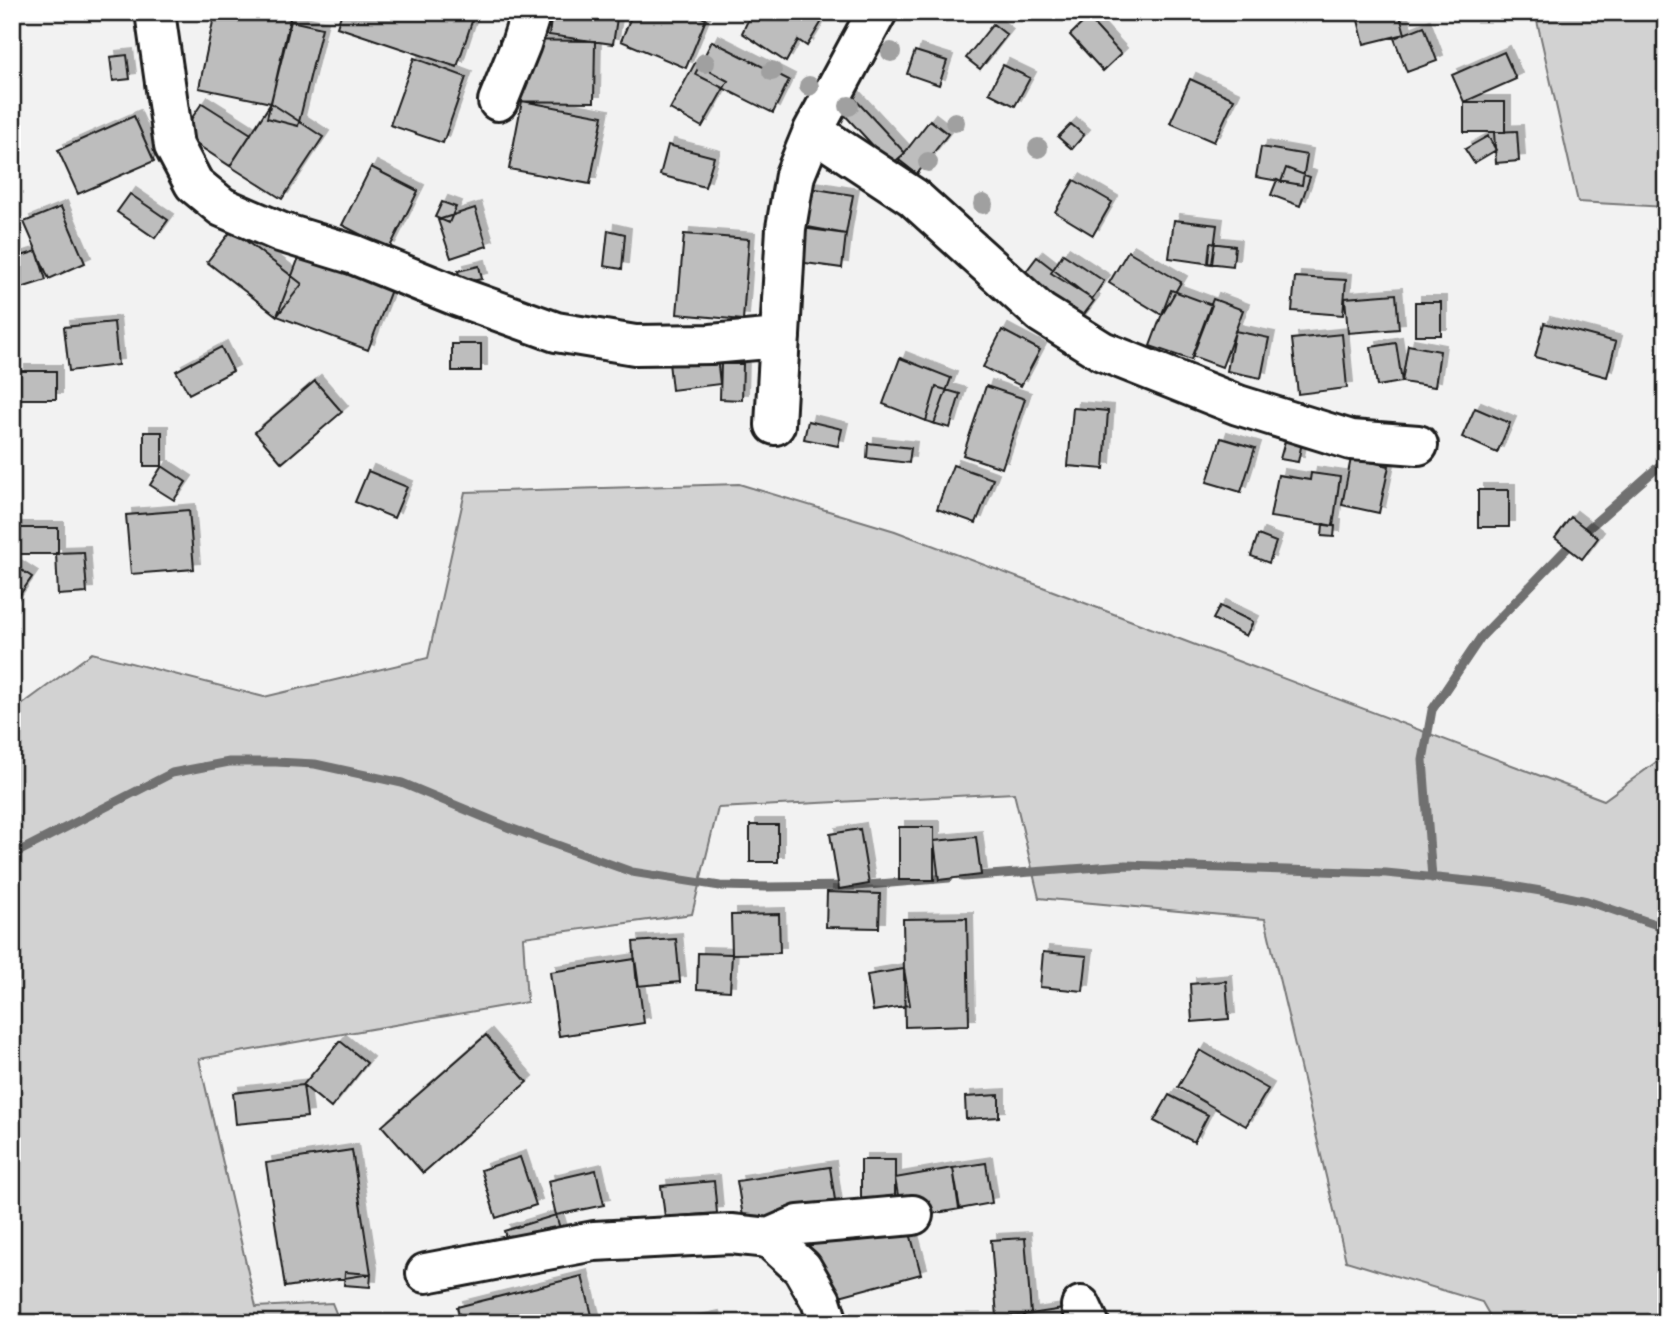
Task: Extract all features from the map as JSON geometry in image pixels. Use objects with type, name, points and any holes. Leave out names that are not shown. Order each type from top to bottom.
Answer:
[{"type":"street","points":[[155,12],[174,146],[194,184],[222,207],[281,232],[355,255],[556,332],[635,345],[710,344],[779,338]]},
{"type":"street","points":[[498,101],[531,12]]},
{"type":"street","points":[[775,425],[786,228],[795,175],[813,131],[877,12]]},
{"type":"street","points":[[813,131],[913,197],[1041,313],[1102,351],[1238,405],[1351,440],[1418,444]]},
{"type":"street","points":[[426,1273],[594,1241],[731,1234],[769,1238],[799,1225],[913,1215]]},
{"type":"street","points":[[769,1238],[802,1268],[821,1301],[828,1323]]},
{"type":"shaded area","points":[[1535,12],[1666,12],[1666,207],[1578,202]]},
{"type":"shaded area","points":[[739,484],[895,531],[1604,800],[1666,755],[1666,1323],[1494,1323],[1482,1302],[1346,1261],[1265,919],[1039,898],[1014,793],[718,808],[692,914],[523,937],[527,1002],[199,1059],[256,1307],[332,1303],[340,1323],[12,1323],[12,712],[92,653],[264,697],[428,658],[465,492]]},
{"type":"building","points":[[215,12],[263,12],[290,18],[271,103],[199,88]]},
{"type":"building","points":[[342,12],[475,12],[457,67],[337,27]]},
{"type":"building","points":[[552,12],[618,12],[613,44],[549,35]]},
{"type":"building","points":[[633,12],[690,12],[706,19],[686,68],[621,41]]},
{"type":"building","points":[[752,12],[827,13],[807,46],[798,40],[786,62],[742,33]]},
{"type":"building","points":[[1356,12],[1399,12],[1405,34],[1364,44]]},
{"type":"building","points":[[1088,18],[1121,54],[1103,71],[1070,35]]},
{"type":"building","points":[[291,21],[322,28],[298,126],[267,118]]},
{"type":"building","points":[[993,24],[1007,35],[980,69],[966,58]]},
{"type":"building","points":[[1424,26],[1437,61],[1407,72],[1394,38]]},
{"type":"building","points":[[499,40],[595,41],[594,102],[498,101]]},
{"type":"building","points":[[712,41],[789,80],[773,113],[695,74]]},
{"type":"building","points":[[915,51],[947,61],[939,85],[907,74]]},
{"type":"building","points":[[1504,52],[1516,79],[1464,102],[1452,75]]},
{"type":"building","points":[[127,55],[130,79],[113,81],[110,57]]},
{"type":"building","points":[[414,58],[466,77],[443,143],[390,125]]},
{"type":"building","points":[[695,63],[728,81],[702,127],[670,109]]},
{"type":"building","points":[[1003,65],[1030,78],[1015,106],[989,93]]},
{"type":"building","points":[[1190,79],[1234,99],[1214,142],[1170,123]]},
{"type":"building","points":[[853,97],[905,153],[891,165],[840,110]]},
{"type":"building","points":[[522,101],[603,116],[590,184],[509,169]]},
{"type":"building","points":[[1464,102],[1505,102],[1505,132],[1464,132]]},
{"type":"building","points":[[202,103],[251,134],[230,166],[181,134]]},
{"type":"building","points":[[271,103],[323,137],[282,199],[230,166]]},
{"type":"building","points":[[134,116],[154,161],[78,194],[58,150]]},
{"type":"building","points":[[930,120],[948,134],[917,174],[899,160]]},
{"type":"building","points":[[1071,124],[1084,135],[1072,149],[1058,137]]},
{"type":"building","points":[[1517,131],[1519,161],[1496,163],[1494,132]]},
{"type":"building","points":[[1488,136],[1496,150],[1474,163],[1465,149]]},
{"type":"building","points":[[668,145],[714,157],[705,187],[660,175]]},
{"type":"building","points":[[1261,147],[1307,155],[1302,185],[1256,177]]},
{"type":"building","points":[[371,167],[418,191],[389,249],[342,225]]},
{"type":"building","points":[[1286,168],[1310,177],[1300,206],[1271,195],[1277,180],[1281,182]]},
{"type":"building","points":[[1074,180],[1112,202],[1093,235],[1055,212]]},
{"type":"building","points":[[804,187],[853,195],[846,234],[797,225]]},
{"type":"building","points":[[130,194],[168,220],[155,238],[117,212]]},
{"type":"building","points":[[442,202],[456,207],[449,223],[435,217]]},
{"type":"building","points":[[61,207],[85,263],[49,279],[24,222]]},
{"type":"building","points":[[475,208],[487,246],[451,258],[438,220]]},
{"type":"building","points":[[1174,220],[1217,225],[1212,264],[1169,258]]},
{"type":"building","points":[[787,226],[846,234],[842,268],[783,260]]},
{"type":"building","points":[[232,230],[302,284],[277,316],[207,262]]},
{"type":"building","points":[[608,230],[625,234],[622,269],[604,266]]},
{"type":"building","points":[[684,234],[749,239],[743,320],[677,314]]},
{"type":"building","points":[[1210,243],[1235,246],[1233,266],[1208,263]]},
{"type":"building","points":[[302,249],[394,282],[368,350],[277,316]]},
{"type":"building","points":[[37,251],[46,280],[12,291],[12,259]]},
{"type":"building","points":[[1128,251],[1181,282],[1162,315],[1109,283]]},
{"type":"building","points":[[1063,254],[1104,281],[1092,299],[1051,273]]},
{"type":"building","points":[[1037,257],[1094,301],[1075,326],[1018,282]]},
{"type":"building","points":[[479,266],[482,279],[461,283],[458,271]]},
{"type":"building","points":[[1295,277],[1346,280],[1343,315],[1292,311]]},
{"type":"building","points":[[1171,290],[1212,305],[1191,360],[1150,346]]},
{"type":"building","points":[[1396,294],[1399,329],[1348,333],[1345,298]]},
{"type":"building","points":[[1213,299],[1243,310],[1222,367],[1192,356]]},
{"type":"building","points":[[1415,302],[1441,302],[1441,335],[1415,335]]},
{"type":"building","points":[[114,322],[118,365],[69,371],[64,327]]},
{"type":"building","points":[[1544,323],[1616,342],[1607,377],[1535,357]]},
{"type":"building","points":[[1002,330],[1040,350],[1021,386],[983,367]]},
{"type":"building","points":[[1235,331],[1269,338],[1261,378],[1227,371]]},
{"type":"building","points":[[1342,334],[1347,388],[1298,394],[1292,339]]},
{"type":"building","points":[[715,339],[720,384],[672,390],[667,344]]},
{"type":"building","points":[[1396,343],[1402,382],[1377,386],[1371,347]]},
{"type":"building","points":[[452,344],[481,344],[481,371],[452,371]]},
{"type":"building","points":[[1408,345],[1440,351],[1435,387],[1402,382]]},
{"type":"building","points":[[221,347],[233,371],[189,394],[176,371]]},
{"type":"building","points":[[900,358],[951,378],[934,424],[883,404]]},
{"type":"building","points":[[721,364],[743,364],[742,400],[720,399]]},
{"type":"building","points":[[19,371],[56,371],[56,399],[19,399]]},
{"type":"building","points":[[315,381],[342,412],[282,463],[255,432]]},
{"type":"building","points":[[986,386],[1025,399],[1002,468],[963,455]]},
{"type":"building","points":[[936,387],[960,394],[950,428],[926,421]]},
{"type":"building","points":[[1073,408],[1108,411],[1104,469],[1068,466]]},
{"type":"building","points":[[1475,408],[1510,423],[1497,453],[1462,437]]},
{"type":"building","points":[[808,421],[842,429],[838,446],[804,439]]},
{"type":"building","points":[[144,432],[162,432],[162,466],[144,466]]},
{"type":"building","points":[[1287,434],[1303,437],[1298,462],[1280,459]]},
{"type":"building","points":[[1221,438],[1255,448],[1241,492],[1207,482]]},
{"type":"building","points":[[868,443],[911,448],[909,463],[867,458]]},
{"type":"building","points":[[1351,458],[1389,466],[1379,513],[1342,505]]},
{"type":"building","points":[[953,465],[993,479],[976,523],[937,509]]},
{"type":"building","points":[[162,466],[186,482],[174,500],[150,485]]},
{"type":"building","points":[[368,471],[407,487],[394,518],[355,502]]},
{"type":"building","points":[[1311,473],[1340,477],[1333,526],[1270,517],[1278,475],[1310,480]]},
{"type":"building","points":[[1478,490],[1509,490],[1509,527],[1478,527]]},
{"type":"building","points":[[189,510],[194,569],[131,574],[126,515]]},
{"type":"building","points":[[1571,517],[1598,538],[1582,559],[1555,538]]},
{"type":"building","points":[[1323,524],[1335,526],[1334,537],[1322,536]]},
{"type":"building","points":[[12,528],[58,528],[58,554],[12,554]]},
{"type":"building","points":[[1258,535],[1276,542],[1269,563],[1251,556]]},
{"type":"building","points":[[84,552],[87,593],[58,595],[56,553]]},
{"type":"building","points":[[12,564],[32,577],[12,606]]},
{"type":"building","points":[[1220,606],[1253,622],[1246,636],[1213,619]]},
{"type":"building","points":[[750,825],[778,825],[778,862],[750,862]]},
{"type":"building","points":[[899,827],[934,827],[934,880],[899,880]]},
{"type":"building","points":[[860,829],[869,884],[839,889],[830,834]]},
{"type":"building","points":[[976,837],[981,875],[939,880],[934,841]]},
{"type":"building","points":[[827,892],[880,894],[879,928],[826,927]]},
{"type":"building","points":[[779,914],[780,953],[732,954],[731,915]]},
{"type":"building","points":[[967,918],[969,1025],[905,1027],[903,919]]},
{"type":"building","points":[[676,939],[680,982],[637,986],[633,942]]},
{"type":"building","points":[[1043,952],[1087,956],[1083,991],[1040,987]]},
{"type":"building","points":[[698,953],[732,954],[730,991],[697,989]]},
{"type":"building","points":[[635,959],[644,1023],[559,1036],[550,972]]},
{"type":"building","points":[[904,969],[910,1005],[873,1011],[867,975]]},
{"type":"building","points":[[1226,981],[1229,1019],[1192,1022],[1190,984]]},
{"type":"building","points":[[486,1035],[527,1082],[423,1173],[382,1126]]},
{"type":"building","points":[[340,1041],[367,1063],[331,1108],[303,1085]]},
{"type":"building","points":[[1200,1050],[1268,1089],[1246,1126],[1178,1087]]},
{"type":"building","points":[[303,1085],[307,1117],[236,1124],[233,1093]]},
{"type":"building","points":[[999,1095],[999,1117],[966,1119],[965,1097]]},
{"type":"building","points":[[1169,1095],[1208,1115],[1194,1142],[1154,1121]]},
{"type":"building","points":[[352,1150],[371,1274],[285,1287],[266,1163]]},
{"type":"building","points":[[520,1157],[536,1205],[496,1218],[481,1170]]},
{"type":"building","points":[[861,1160],[895,1160],[895,1215],[861,1215]]},
{"type":"building","points":[[986,1163],[992,1203],[959,1209],[953,1168]]},
{"type":"building","points":[[830,1167],[838,1220],[746,1234],[737,1181]]},
{"type":"building","points":[[953,1168],[960,1209],[902,1219],[895,1178]]},
{"type":"building","points":[[596,1170],[604,1205],[556,1215],[548,1181]]},
{"type":"building","points":[[714,1181],[717,1213],[665,1217],[661,1186]]},
{"type":"building","points":[[556,1215],[561,1232],[509,1247],[504,1231]]},
{"type":"building","points":[[906,1218],[921,1274],[821,1301],[805,1245]]},
{"type":"building","points":[[1025,1238],[1031,1314],[997,1317],[991,1240]]},
{"type":"building","points":[[345,1272],[371,1274],[370,1287],[344,1285]]},
{"type":"building","points":[[582,1276],[594,1323],[461,1323],[457,1307]]},
{"type":"building","points":[[1076,1307],[1079,1323],[1025,1323],[1024,1315]]},
{"type":"building","points":[[713,1317],[715,1323],[685,1323]]},
{"type":"waterway","points":[[1432,878],[1423,760],[1432,710],[1481,637],[1573,542],[1666,460]]},
{"type":"waterway","points":[[12,855],[172,773],[229,762],[276,762],[315,764],[402,783],[510,828],[632,872],[720,886],[767,887],[856,886],[949,878]]},
{"type":"waterway","points":[[963,877],[1126,865],[1386,873],[1499,884],[1541,891],[1587,901],[1666,928]]}]
